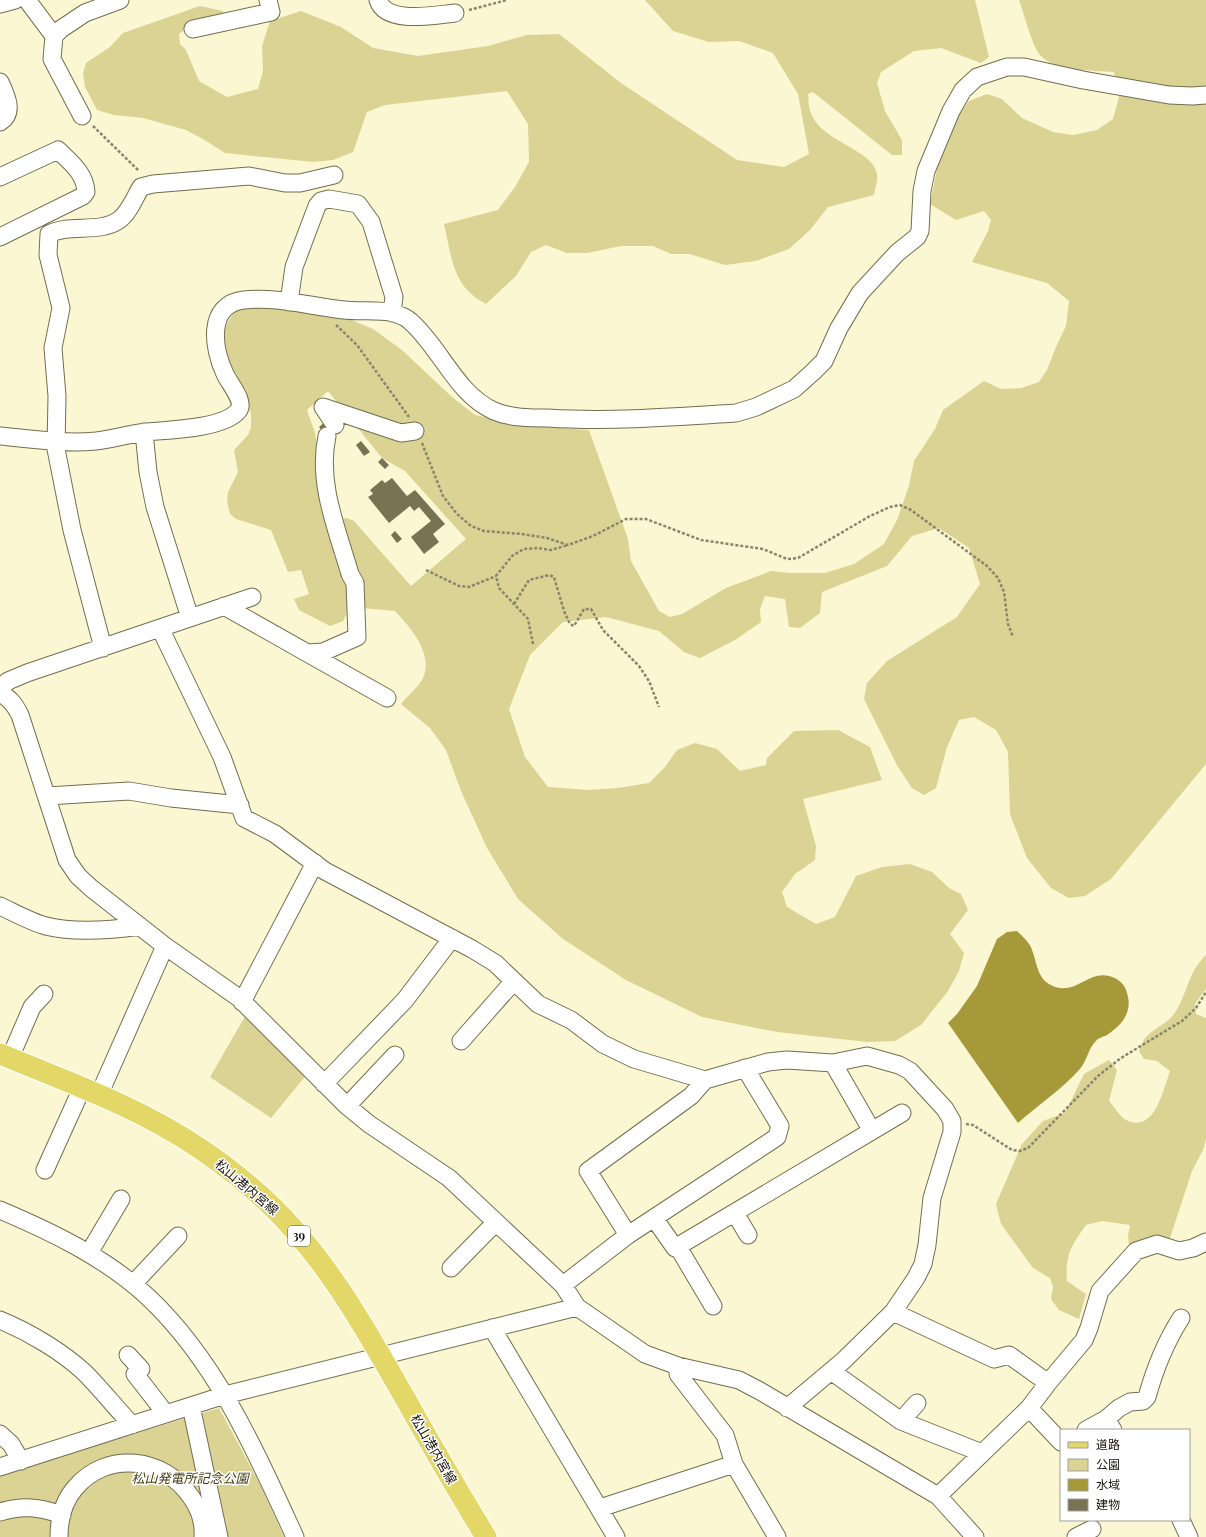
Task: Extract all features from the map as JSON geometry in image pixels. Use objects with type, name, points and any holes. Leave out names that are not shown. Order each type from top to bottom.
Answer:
[{"type":"main road","name":"松山港内宮線","points":[[5,1056],[143,1115],[202,1150],[246,1183],[270,1205],[295,1231],[322,1264],[353,1309],[486,1537]]},
{"type":"street","points":[[0,4],[16,0]]},
{"type":"street","points":[[27,0],[54,36],[52,59],[82,116]]},
{"type":"street","points":[[54,36],[72,21],[85,13],[120,0]]},
{"type":"street","points":[[193,29],[271,12],[268,0]]},
{"type":"street","points":[[378,0],[380,6],[387,12],[404,17],[455,14]]},
{"type":"street","points":[[0,436],[57,441],[96,441],[144,432],[182,430],[209,425],[228,418],[238,411],[240,405],[238,397],[224,373],[218,355],[215,328],[219,315],[226,306],[245,300],[289,302],[345,310],[392,312],[405,317],[412,323],[461,384],[481,404],[496,412],[532,418],[588,420],[736,413],[756,407],[794,389],[813,372],[824,360],[839,328],[860,293],[897,253],[917,237],[920,231],[922,191],[926,171],[951,111],[963,90],[977,77],[1007,67],[1024,67],[1083,80],[1169,95],[1206,95]]},
{"type":"street","points":[[0,82],[8,105],[8,114],[0,122]]},
{"type":"street","points":[[0,177],[58,150],[80,172],[86,184],[86,192],[83,196],[0,237]]},
{"type":"street","points":[[102,648],[72,530],[56,449],[57,396],[53,348],[61,308],[48,255],[49,234],[62,230],[102,226],[119,220],[125,214],[141,187],[153,184],[249,176],[284,183],[300,183],[334,170],[343,201]]},
{"type":"street","points":[[289,302],[294,267],[315,210],[321,201],[329,199],[358,204],[371,222],[394,297],[392,312]]},
{"type":"street","points":[[308,653],[323,652],[357,637],[355,583],[348,567],[324,477],[324,453],[331,430],[323,407],[401,433],[415,431]]},
{"type":"street","points":[[144,432],[148,472],[155,507],[190,618]]},
{"type":"street","points":[[0,688],[8,681],[27,673],[252,597]]},
{"type":"street","points":[[224,606],[387,698]]},
{"type":"street","points":[[160,628],[222,757],[244,818],[275,834],[325,871],[452,938],[495,963],[538,1004],[571,1020],[603,1044],[634,1059],[705,1080]]},
{"type":"street","points":[[0,694],[7,696],[15,705],[20,715],[62,846],[72,869],[91,888],[165,946],[242,1002],[324,1084],[369,1124],[449,1178],[563,1285],[577,1307],[645,1354],[678,1366],[739,1380],[938,1496],[975,1537]]},
{"type":"street","points":[[47,796],[129,791],[171,798],[240,806]]},
{"type":"street","points":[[242,1002],[315,863]]},
{"type":"street","points":[[0,906],[46,926],[85,930],[114,930],[140,926]]},
{"type":"street","points":[[324,1084],[405,1000],[452,938]]},
{"type":"street","points":[[45,1170],[91,1092],[165,946]]},
{"type":"street","points":[[461,1041],[514,980]]},
{"type":"street","points":[[5,1056],[32,1007],[44,994]]},
{"type":"street","points":[[347,1106],[395,1055]]},
{"type":"street","points":[[628,1235],[588,1171],[691,1096],[705,1080],[745,1068],[787,1060],[833,1063],[867,1056],[899,1065],[910,1071],[921,1082],[945,1109],[952,1121],[952,1132],[932,1198],[927,1245],[923,1264],[902,1300],[893,1312],[831,1371],[786,1408]]},
{"type":"street","points":[[833,1063],[872,1131]]},
{"type":"street","points":[[563,1285],[628,1235],[777,1137],[780,1126],[745,1068]]},
{"type":"street","points":[[678,1247],[902,1113]]},
{"type":"street","points":[[89,1253],[121,1199]]},
{"type":"street","points":[[0,1210],[89,1253],[148,1296],[188,1340],[225,1395],[268,1478],[295,1537]]},
{"type":"street","points":[[735,1213],[748,1235]]},
{"type":"street","points":[[654,1218],[675,1248],[678,1247],[713,1306]]},
{"type":"street","points":[[451,1268],[496,1222]]},
{"type":"street","points":[[133,1284],[178,1236]]},
{"type":"street","points":[[938,1496],[1028,1408],[1084,1340],[1100,1291],[1136,1251],[1157,1244],[1179,1251],[1192,1248],[1206,1242]]},
{"type":"street","points":[[0,1467],[225,1395],[577,1307]]},
{"type":"street","points":[[893,1312],[994,1359],[1009,1355],[1048,1383]]},
{"type":"street","points":[[1091,1429],[1109,1425],[1119,1408],[1130,1402],[1143,1401],[1147,1397],[1157,1362],[1168,1338],[1181,1318]]},
{"type":"street","points":[[0,1320],[53,1349],[83,1372],[132,1425]]},
{"type":"street","points":[[492,1328],[616,1537]]},
{"type":"street","points":[[128,1355],[141,1370],[135,1374],[166,1414]]},
{"type":"street","points":[[678,1366],[678,1374],[725,1434],[734,1464],[777,1537]]},
{"type":"street","points":[[831,1371],[901,1420],[982,1453]]},
{"type":"street","points":[[901,1420],[916,1403]]},
{"type":"street","points":[[190,1406],[208,1517],[204,1537]]},
{"type":"street","points":[[1028,1408],[1060,1441]]},
{"type":"street","points":[[0,1434],[11,1444],[21,1460]]},
{"type":"street","points":[[59,1537],[62,1515],[66,1502],[75,1488],[87,1478],[117,1465],[133,1463],[150,1465],[164,1471],[177,1480],[208,1517],[219,1537]]},
{"type":"street","points":[[600,1508],[734,1464]]},
{"type":"street","points":[[0,1512],[25,1506],[37,1507],[62,1515]]},
{"type":"street","points":[[1181,1521],[1189,1537]]},
{"type":"street","points":[[1076,1537],[1092,1529]]},
{"type":"path","points":[[455,14],[507,0]]},
{"type":"path","points":[[82,116],[153,184]]},
{"type":"path","points":[[319,306],[329,318],[357,345],[408,413],[443,496],[457,514],[471,526],[484,531],[522,534],[547,538],[568,545]]},
{"type":"path","points":[[426,570],[459,586],[469,587],[496,576],[512,556],[524,549],[538,548],[551,550],[568,545],[593,536],[626,519],[646,519],[701,540],[763,549],[787,559],[798,558],[870,516],[890,507],[900,505],[911,510],[968,552],[986,566],[998,578],[1004,592],[1008,624],[1013,637]]},
{"type":"path","points":[[514,604],[529,580],[549,575],[554,577],[564,611],[570,624],[574,626],[584,609],[591,609],[603,630],[640,666],[649,680],[659,708]]},
{"type":"path","points":[[496,576],[499,588],[528,619],[533,644]]},
{"type":"path","points":[[952,1121],[973,1125],[1012,1150],[1020,1151],[1028,1148],[1098,1076],[1121,1058],[1182,1021],[1196,1008],[1206,992]]},
{"type":"green space","points":[[645,0],[975,0],[989,57],[981,63],[941,48],[914,51],[881,72],[877,83],[885,111],[902,140],[902,155],[892,155],[813,92],[808,94],[809,108],[815,121],[823,130],[866,158],[873,165],[877,174],[877,179],[874,195],[828,207],[810,230],[789,249],[756,261],[725,265],[690,254],[671,254],[653,246],[621,246],[587,253],[567,253],[546,245],[531,252],[516,276],[486,304],[466,289],[460,280],[452,260],[444,224],[498,210],[515,187],[529,162],[528,124],[507,91],[385,105],[367,112],[353,152],[333,160],[314,162],[225,153],[186,130],[143,118],[114,115],[97,110],[85,87],[83,73],[86,63],[110,47],[123,33],[200,6],[223,11],[223,16],[189,27],[179,34],[180,44],[186,50],[199,81],[227,97],[258,89],[263,71],[262,46],[270,21],[301,11],[341,27],[373,48],[418,56],[488,46],[527,35],[559,34],[621,83],[737,160],[784,167],[809,154],[798,94],[773,53],[739,41],[709,42],[673,31]]},
{"type":"green space","points":[[1019,0],[1206,0],[1206,764],[1111,879],[1085,896],[1069,898],[1051,888],[1027,858],[1010,814],[1008,752],[996,730],[974,717],[959,720],[947,747],[936,788],[924,795],[912,788],[898,767],[864,699],[867,683],[887,661],[957,617],[980,584],[969,548],[939,528],[912,536],[887,566],[822,592],[820,613],[800,628],[789,627],[785,599],[765,596],[760,609],[761,622],[735,640],[700,658],[684,652],[659,631],[606,617],[563,622],[530,655],[509,709],[525,757],[548,787],[588,790],[618,788],[649,783],[665,767],[677,750],[695,743],[717,749],[740,771],[766,765],[767,758],[794,731],[838,730],[870,747],[882,780],[803,799],[816,846],[815,860],[795,874],[782,892],[787,907],[816,924],[835,917],[856,876],[882,867],[910,864],[932,872],[949,888],[961,894],[968,910],[950,934],[964,953],[959,971],[948,991],[921,1025],[895,1041],[867,1042],[777,1032],[702,1017],[626,980],[563,939],[518,899],[487,848],[461,791],[446,750],[430,728],[401,704],[421,681],[426,669],[423,650],[419,642],[395,611],[362,608],[348,611],[343,621],[330,626],[299,610],[294,599],[309,594],[301,570],[288,572],[271,530],[236,519],[230,514],[227,501],[228,492],[238,472],[234,450],[248,435],[251,428],[251,415],[246,395],[228,367],[223,330],[234,312],[242,308],[268,305],[344,317],[373,329],[402,350],[452,397],[475,415],[521,425],[589,430],[628,539],[631,561],[659,611],[670,617],[682,614],[726,588],[771,571],[790,573],[825,573],[854,564],[884,544],[897,520],[909,486],[914,461],[935,429],[943,410],[984,381],[1001,389],[1021,388],[1039,382],[1047,370],[1066,326],[1069,301],[1047,283],[972,262],[988,231],[991,220],[984,211],[956,220],[930,204],[938,164],[948,128],[969,101],[987,94],[1002,99],[1022,118],[1053,132],[1073,135],[1097,130],[1113,119],[1119,97],[1114,72],[1075,69],[1055,65],[1047,61],[1040,55],[1034,45]],"holes":[[[328,391],[382,458],[405,471],[466,539],[411,586],[354,521],[347,518],[336,519],[321,510],[316,481],[318,451],[315,433],[307,410]]]},
{"type":"green space","points":[[1206,955],[1206,989],[1195,1004],[1196,1014],[1206,1018],[1206,1139],[1203,1150],[1192,1171],[1170,1238],[1129,1245],[1128,1236],[1130,1225],[1102,1221],[1086,1225],[1070,1251],[1067,1264],[1067,1281],[1086,1294],[1079,1319],[1059,1310],[1051,1299],[1053,1287],[1050,1278],[1033,1268],[1001,1224],[996,1204],[1022,1144],[1043,1121],[1065,1113],[1084,1074],[1109,1060],[1117,1070],[1109,1101],[1126,1120],[1136,1123],[1144,1121],[1151,1116],[1161,1099],[1170,1071],[1157,1061],[1144,1059],[1139,1051],[1146,1037],[1168,1021],[1174,1014],[1179,1006],[1191,976]]},
{"type":"green space","points":[[247,1013],[308,1073],[271,1118],[210,1077]]},
{"type":"green space","name":"松山発電所記念公園","points":[[219,1408],[261,1486],[284,1537],[0,1537],[0,1475]]},
{"type":"water","points":[[1017,931],[1029,944],[1041,976],[1049,984],[1058,988],[1065,988],[1101,975],[1109,976],[1118,980],[1125,987],[1129,1006],[1122,1022],[1107,1035],[1098,1039],[1093,1044],[1082,1067],[1057,1091],[1018,1123],[948,1023],[957,1014],[977,986],[997,939],[1007,932]]},
{"type":"building","points":[[326,421],[331,428],[324,433],[319,427]]},
{"type":"building","points":[[361,441],[370,452],[364,456],[356,445]]},
{"type":"building","points":[[382,458],[389,465],[385,469],[378,462]]},
{"type":"building","points":[[392,478],[407,496],[415,490],[445,524],[433,534],[439,542],[424,554],[411,537],[431,521],[419,507],[414,511],[410,506],[389,523],[368,497],[373,494],[370,490],[382,480],[385,483]]},
{"type":"building","points":[[395,531],[402,539],[397,543],[391,535]]}]
